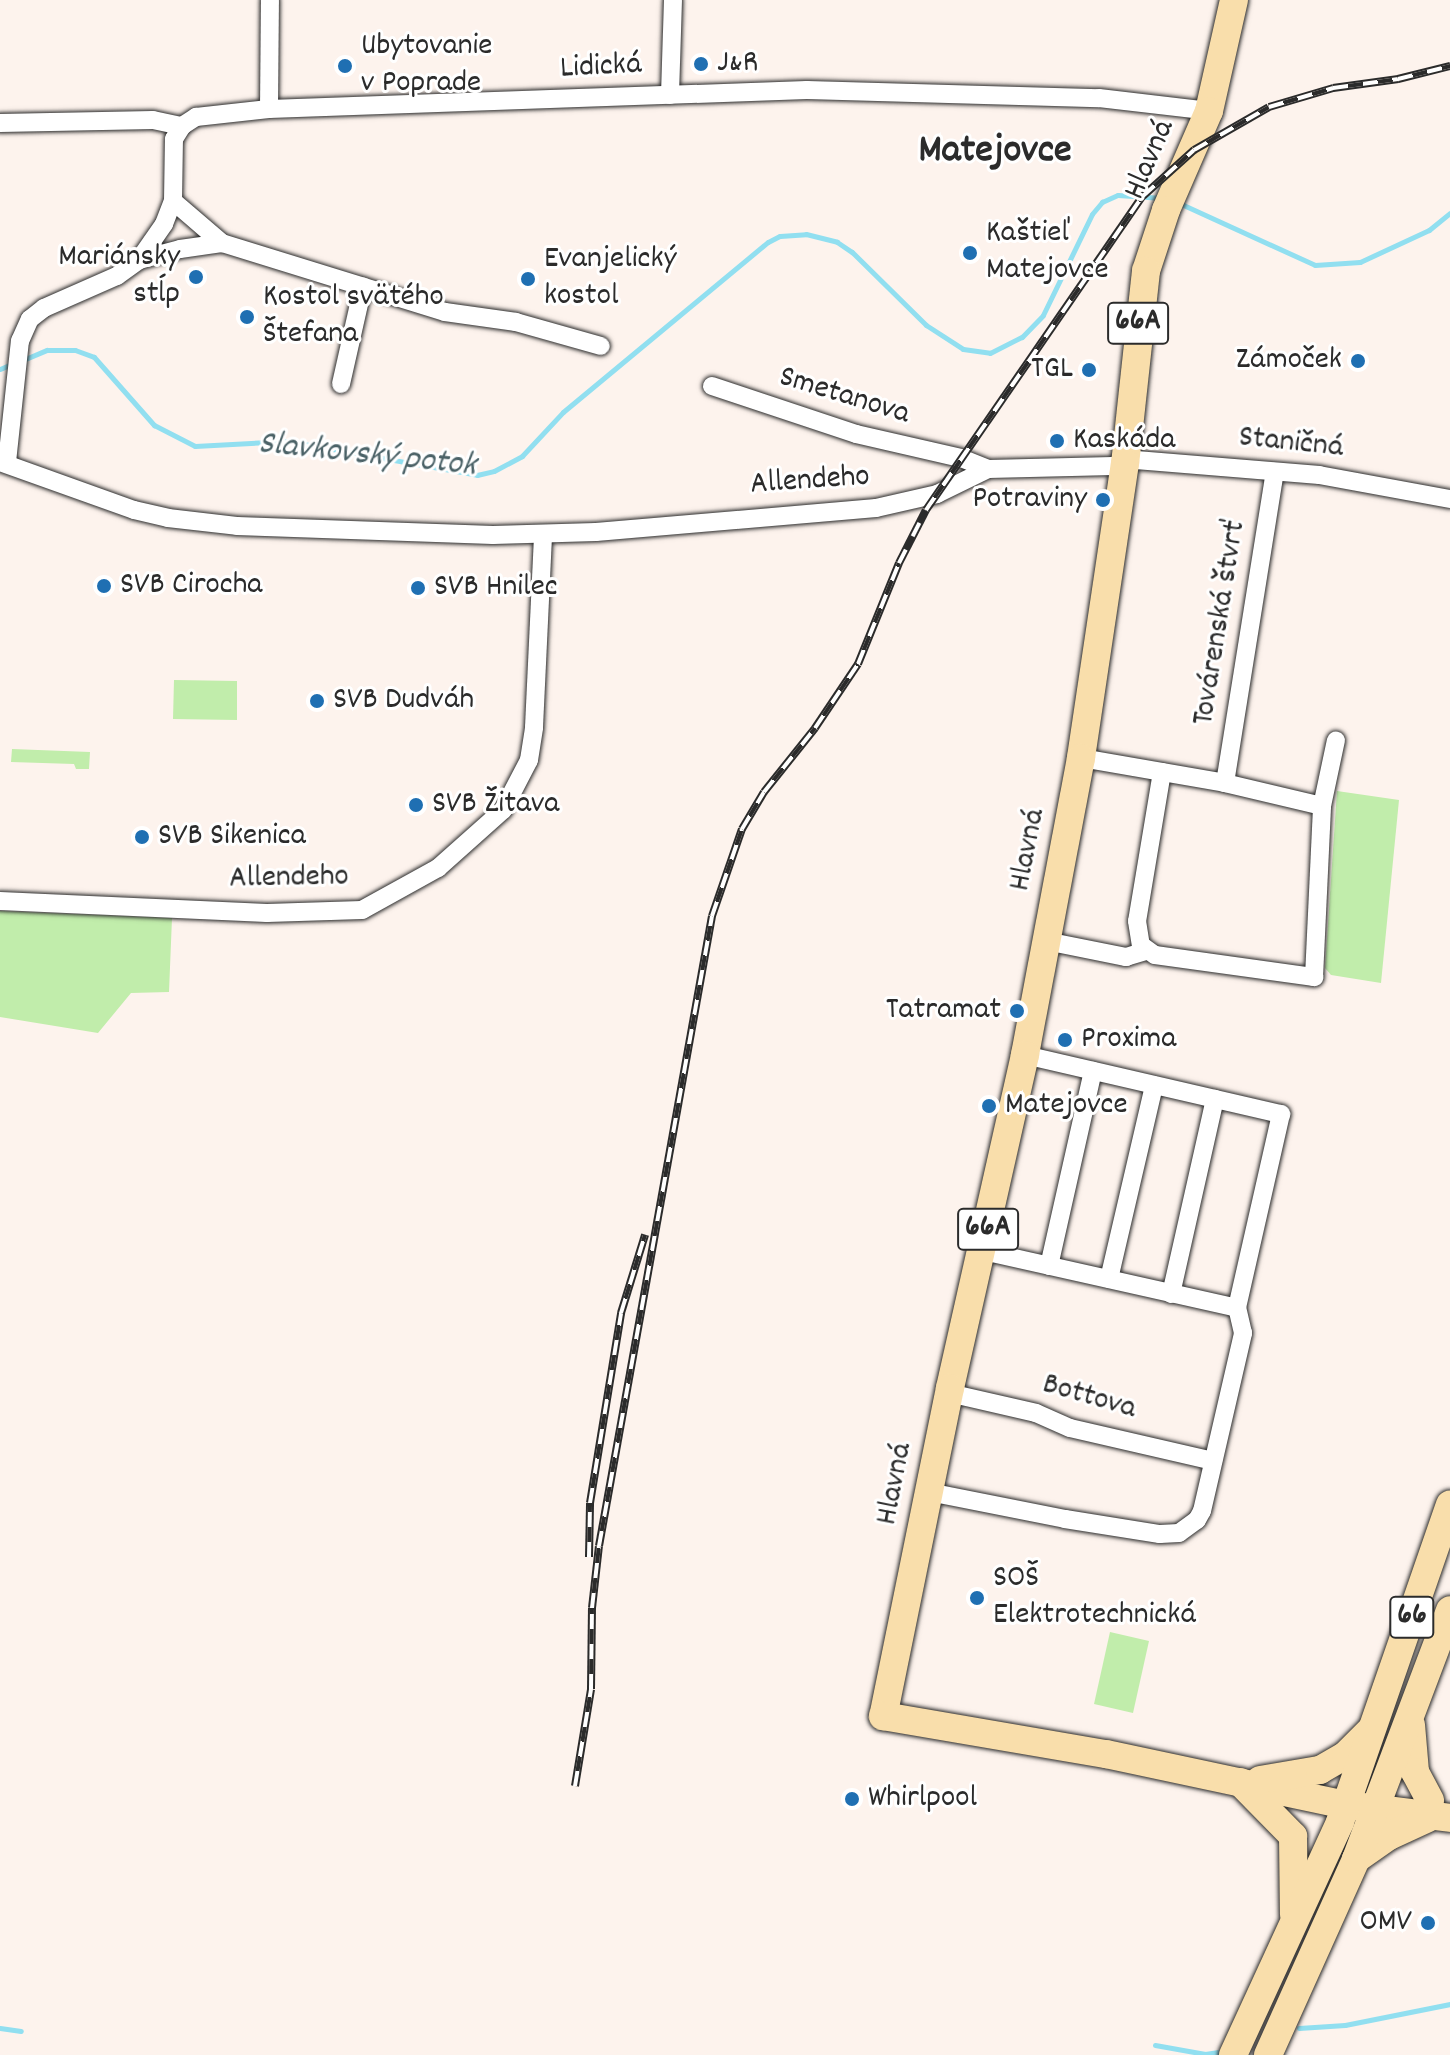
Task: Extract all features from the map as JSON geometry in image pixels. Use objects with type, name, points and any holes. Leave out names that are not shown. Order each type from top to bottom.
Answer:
[{"type":"main road","name":"Hlavná","points":[[1234,0],[1209,111],[1171,198],[1146,271],[1081,758],[1025,1055],[949,1393],[883,1716],[1106,1754],[1239,1782]]},
{"type":"main road","name":"66","points":[[1233,2055],[1292,1931],[1350,1796],[1450,1505]]},
{"type":"main road","name":"66","points":[[1276,2040],[1356,1859],[1450,1610]]},
{"type":"main road","points":[[1411,1717],[1415,1772],[1440,1810]]},
{"type":"main road","points":[[1239,1782],[1320,1770],[1346,1755],[1373,1728]]},
{"type":"main road","points":[[1281,1778],[1350,1796]]},
{"type":"main road","points":[[1239,1782],[1440,1810]]},
{"type":"main road","points":[[1239,1782],[1293,1836],[1296,1889],[1292,1931]]},
{"type":"main road","points":[[1356,1859],[1389,1836],[1440,1810]]},
{"type":"street","points":[[269,109],[270,0]]},
{"type":"street","points":[[670,95],[673,0]]},
{"type":"street","name":"Lidická","points":[[0,123],[153,120],[182,126],[196,117],[269,109],[807,90],[1099,98],[1209,111]]},
{"type":"street","points":[[139,260],[164,224],[173,201],[173,146],[182,126]]},
{"type":"street","points":[[173,201],[222,243],[445,312],[516,322],[601,346]]},
{"type":"street","points":[[3,462],[20,341],[30,319],[44,308],[95,287],[139,260],[180,249],[222,243]]},
{"type":"street","points":[[341,384],[363,286]]},
{"type":"street","name":"Smetanova","points":[[712,386],[856,434],[961,458],[988,469]]},
{"type":"street","name":"Staničná","points":[[988,469],[1119,464],[1136,460],[1319,475],[1450,499]]},
{"type":"street","name":"Allendeho","points":[[3,462],[134,510],[204,523],[543,534],[876,508],[937,494],[988,469]]},
{"type":"street","name":"Továrenská štvrť","points":[[1225,783],[1275,472]]},
{"type":"street","name":"Allendeho","points":[[0,901],[267,913],[362,910],[438,868],[503,810],[529,760],[534,727],[543,534]]},
{"type":"street","points":[[1046,941],[1126,957],[1146,951],[1314,977],[1322,806],[1336,740]]},
{"type":"street","points":[[1081,758],[1225,783],[1322,806]]},
{"type":"street","points":[[1146,951],[1138,938],[1137,921],[1162,772]]},
{"type":"street","points":[[929,1492],[1065,1519],[1170,1535],[1197,1520],[1243,1333],[1237,1308],[1281,1114],[1025,1055]]},
{"type":"street","points":[[1049,1266],[1093,1071]]},
{"type":"street","points":[[1109,1279],[1154,1085]]},
{"type":"street","points":[[1171,1294],[1215,1099]]},
{"type":"street","points":[[983,1251],[1237,1308]]},
{"type":"street","name":"Bottova","points":[[949,1393],[1036,1413],[1070,1428],[1213,1461]]},
{"type":"green space","points":[[174,680],[237,681],[237,720],[173,719]]},
{"type":"green space","points":[[12,749],[90,752],[89,769],[76,769],[74,764],[11,762]]},
{"type":"green space","points":[[1337,791],[1399,800],[1381,983],[1331,975],[1325,968]]},
{"type":"green space","points":[[0,911],[172,918],[169,992],[131,993],[98,1033],[0,1017]]},
{"type":"green space","points":[[1110,1632],[1149,1641],[1133,1713],[1094,1704]]},
{"type":"waterway","name":"Slavkovský potok","points":[[23,360],[47,350],[75,350],[94,357],[154,425],[195,446],[287,441],[477,475],[494,471],[522,456],[563,412],[768,242],[780,236],[806,234],[837,242],[852,252],[926,325],[963,349],[990,353],[1022,337],[1043,315],[1092,214],[1102,202],[1118,195],[1162,198]]},
{"type":"waterway","name":"Slavkovský potok","points":[[1179,203],[1315,265],[1360,262],[1429,230],[1450,213]]},
{"type":"waterway","name":"Slavkovský potok","points":[[0,369],[14,363]]},
{"type":"waterway","points":[[1299,2028],[1345,2025],[1450,2004]]},
{"type":"waterway","points":[[0,2028],[21,2031]]},
{"type":"waterway","points":[[1155,2045],[1205,2054],[1217,2052]]},
{"type":"railway","points":[[575,1786],[591,1689],[592,1608],[599,1546],[712,916],[742,829],[764,792],[815,728],[858,664],[899,563],[926,510],[1143,196],[1194,150],[1269,107],[1333,88],[1398,79],[1450,66]]},
{"type":"railway","points":[[589,1557],[590,1503],[621,1313],[645,1235]]},
{"type":"place","name":"J&R","points":[[701,64]]},
{"type":"place","name":"Ubytovanie v Poprade","points":[[345,66]]},
{"type":"place","name":"Kaštieľ Matejovce","points":[[970,253]]},
{"type":"place","name":"Mariánsky stĺp","points":[[196,277]]},
{"type":"place","name":"Evanjelický kostol","points":[[528,279]]},
{"type":"place","name":"Kostol svätého Štefana","points":[[247,317]]},
{"type":"place","name":"Zámoček","points":[[1358,361]]},
{"type":"place","name":"TGL","points":[[1089,370]]},
{"type":"place","name":"Kaskáda","points":[[1057,441]]},
{"type":"place","name":"Potraviny","points":[[1103,500]]},
{"type":"place","name":"SVB Cirocha","points":[[104,586]]},
{"type":"place","name":"SVB Hnilec","points":[[418,588]]},
{"type":"place","name":"SVB Dudváh","points":[[317,701]]},
{"type":"place","name":"SVB Žitava","points":[[416,805]]},
{"type":"place","name":"SVB Sikenica","points":[[142,837]]},
{"type":"place","name":"Tatramat","points":[[1017,1011]]},
{"type":"place","name":"Proxima","points":[[1065,1040]]},
{"type":"place","name":"Matejovce","points":[[989,1106]]},
{"type":"place","name":"SOŠ Elektrotechnická","points":[[977,1598]]},
{"type":"place","name":"Whirlpool","points":[[852,1799]]},
{"type":"place","name":"OMV","points":[[1428,1923]]},
{"type":"district","name":"Matejovce","points":[[995,153]]}]
